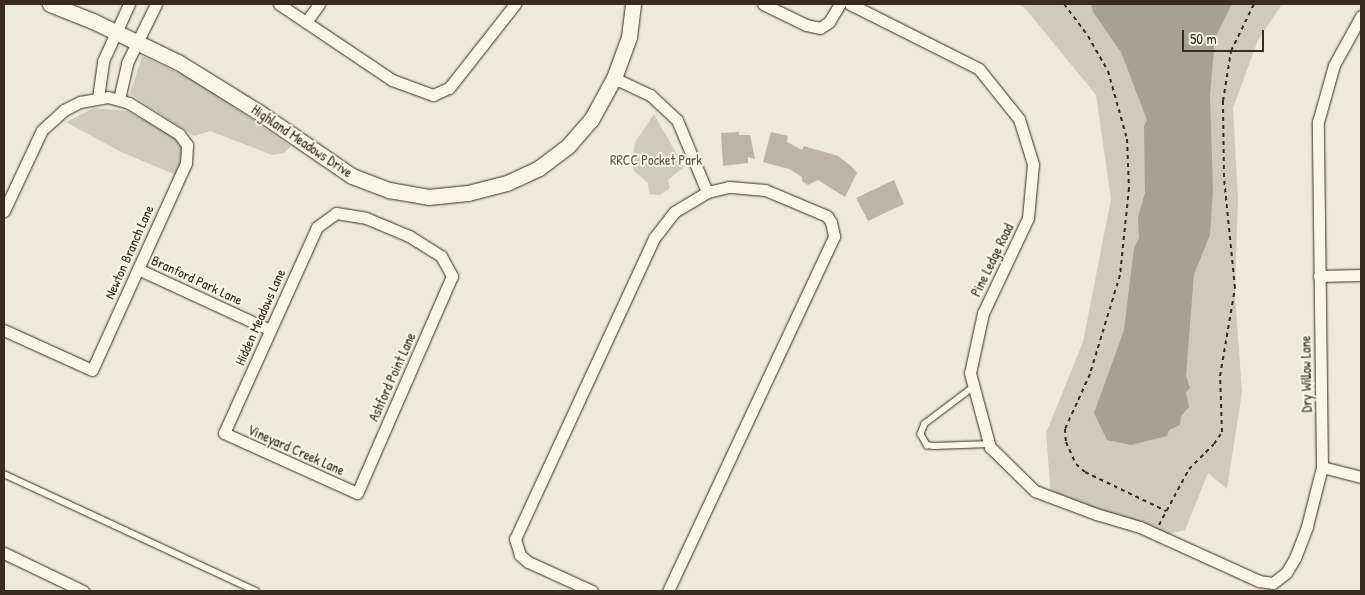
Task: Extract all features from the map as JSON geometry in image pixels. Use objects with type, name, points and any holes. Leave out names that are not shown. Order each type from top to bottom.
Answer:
[{"type":"street","name":"Highland Meadows Drive","points":[[50,4],[138,42],[226,91],[352,176],[389,190],[428,197],[487,189],[539,168],[568,146],[591,120],[614,78],[629,37],[633,4]]},
{"type":"street","points":[[98,98],[103,61],[129,4]]},
{"type":"street","points":[[4,208],[33,145],[48,123],[73,106],[98,98],[119,99],[127,63],[156,4]]},
{"type":"street","points":[[279,4],[392,80],[423,93],[437,94],[453,83],[515,4]]},
{"type":"street","points":[[306,22],[319,4]]},
{"type":"street","points":[[763,4],[806,25],[820,28],[829,22],[840,4]]},
{"type":"street","name":"Pine Ledge Road","points":[[850,4],[980,69],[1019,119],[1033,164],[1028,218],[983,313],[970,373],[990,444],[1035,491],[1096,514],[1140,527]]},
{"type":"street","name":"Dry Willow Lane","points":[[1140,527],[1259,581],[1273,583],[1286,574],[1295,558],[1308,526],[1322,467],[1318,122],[1334,65],[1361,16]]},
{"type":"street","points":[[614,78],[650,95],[677,120],[707,192]]},
{"type":"street","name":"Newton Branch Lane","points":[[4,330],[92,370],[186,163],[187,145],[179,134],[119,99]]},
{"type":"street","points":[[592,591],[528,562],[520,555],[515,539],[654,238],[674,212],[707,192],[729,187],[765,190],[827,216],[832,222],[834,236],[668,591]]},
{"type":"street","name":"Ashford Point Lane","points":[[329,216],[350,214],[395,230],[436,252],[451,271],[450,286],[357,494]]},
{"type":"street","name":"Hidden Meadows Lane","points":[[224,433],[317,227],[329,216]]},
{"type":"street","name":"Branford Park Lane","points":[[138,269],[270,330]]},
{"type":"street","points":[[1319,276],[1361,275]]},
{"type":"street","name":"Vineyard Creek Lane","points":[[224,433],[357,494]]},
{"type":"street","points":[[1322,467],[1361,477]]},
{"type":"street","points":[[4,553],[83,591]]},
{"type":"lane","points":[[974,387],[925,424],[921,434],[926,444],[934,446],[990,444]]},
{"type":"lane","points":[[4,474],[256,591]]},
{"type":"path","points":[[1064,4],[1088,36],[1108,71],[1127,139],[1129,188],[1120,275],[1090,374],[1065,429],[1066,442],[1076,464],[1085,472],[1166,512]]},
{"type":"path","points":[[1155,533],[1189,469],[1214,444],[1222,432],[1220,376],[1235,288],[1223,169],[1222,101],[1231,51],[1254,4]]},
{"type":"green space","points":[[1017,4],[1282,4],[1258,40],[1233,108],[1238,198],[1235,294],[1242,392],[1227,489],[1208,473],[1185,530],[1161,536],[1051,497],[1046,433],[1083,342],[1111,199],[1096,95],[1024,7]]},
{"type":"green space","points":[[142,56],[196,81],[291,146],[284,153],[272,155],[210,131],[194,136],[130,94]]},
{"type":"green space","points":[[94,108],[127,111],[179,139],[185,152],[176,175],[121,152],[66,122]]},
{"type":"green space","name":"RRCC Pocket Park","points":[[654,114],[684,167],[668,180],[670,188],[660,195],[649,194],[648,183],[634,171],[632,163],[635,142]]},
{"type":"shaded area","points":[[1091,4],[1232,4],[1215,38],[1210,95],[1213,190],[1210,235],[1194,274],[1186,376],[1190,388],[1186,392],[1189,407],[1181,416],[1180,425],[1169,430],[1167,436],[1131,445],[1107,440],[1094,413],[1124,330],[1134,248],[1139,238],[1138,217],[1145,193],[1144,126],[1147,120],[1121,52],[1093,12]]},
{"type":"building","points":[[739,132],[739,135],[750,135],[755,159],[748,157],[748,163],[723,166],[721,133]]},
{"type":"building","points":[[771,132],[788,136],[787,142],[802,150],[804,146],[838,156],[851,166],[857,173],[845,197],[818,180],[808,185],[802,181],[802,177],[789,169],[763,162]]},
{"type":"building","points":[[894,180],[904,204],[868,221],[856,198]]}]
